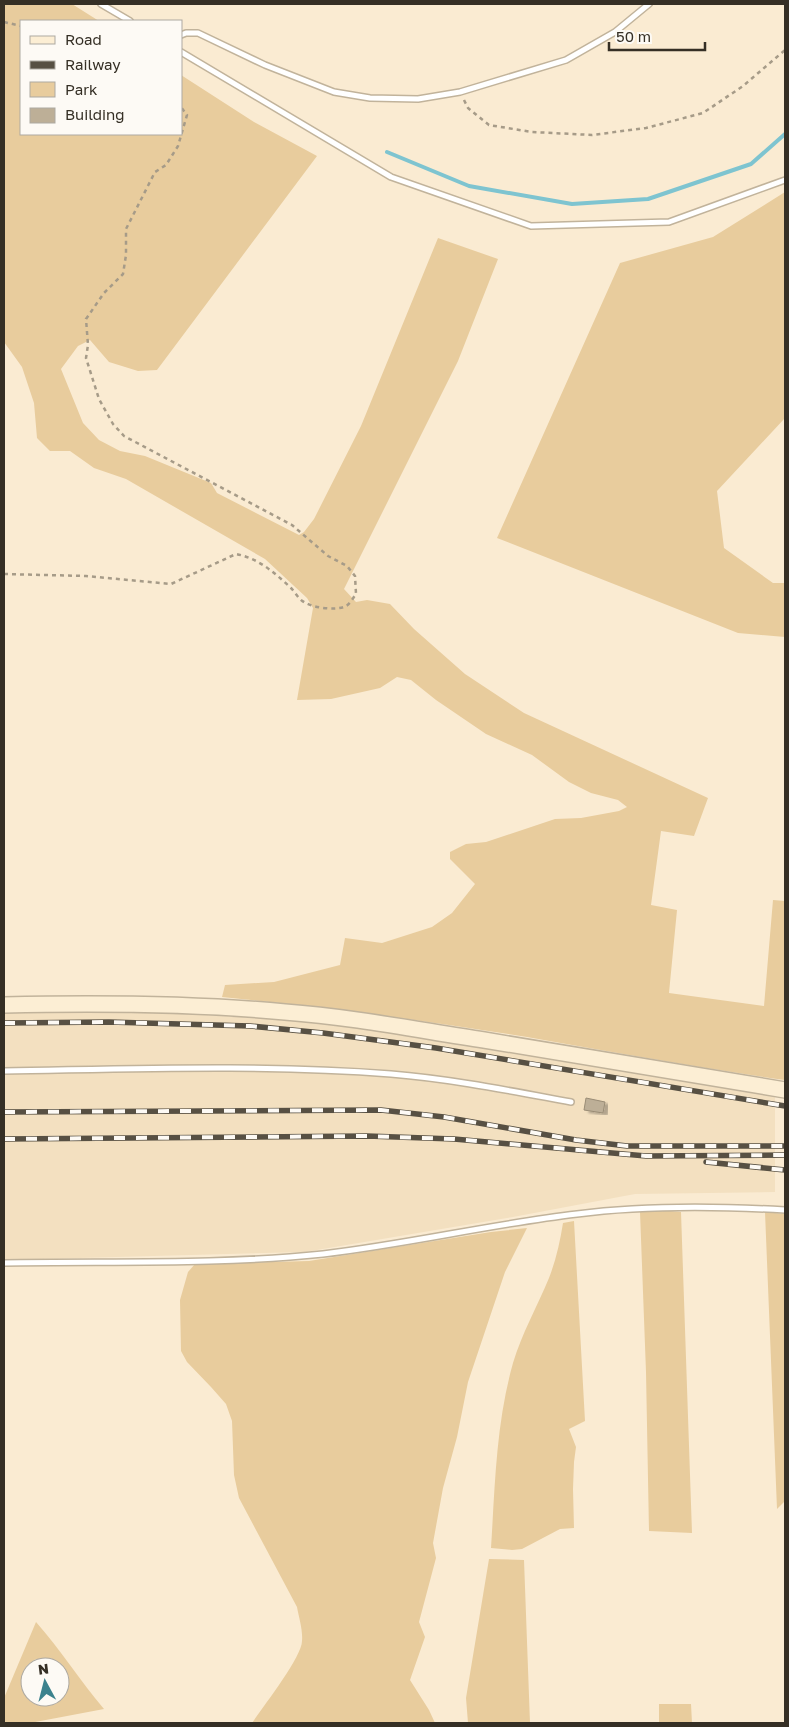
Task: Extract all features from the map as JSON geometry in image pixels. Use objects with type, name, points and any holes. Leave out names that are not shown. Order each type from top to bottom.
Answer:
[{"type":"main road","points":[[4,1005],[182,1005],[327,1016],[685,1072],[785,1090]]},
{"type":"lane","points":[[101,4],[128,20]]},
{"type":"lane","points":[[182,35],[198,33],[265,65],[334,92],[370,98],[418,99],[460,92],[566,60],[615,32],[650,4]]},
{"type":"lane","points":[[182,53],[390,177],[531,226],[668,222],[785,180]]},
{"type":"lane","points":[[4,1071],[264,1068],[324,1070],[393,1074],[463,1083],[571,1102]]},
{"type":"lane","points":[[4,1263],[281,1258],[324,1254],[577,1214],[670,1206],[785,1210]]},
{"type":"path","points":[[4,22],[20,26]]},
{"type":"path","points":[[460,92],[468,108],[489,125],[532,132],[592,135],[646,128],[704,113],[744,86],[785,50]]},
{"type":"path","points":[[182,108],[187,115],[182,132]]},
{"type":"path","points":[[4,574],[86,576],[171,584],[236,554],[246,556],[269,568],[304,602],[322,608],[338,609],[347,606],[356,594],[355,576],[347,566],[328,556],[292,525],[124,436],[113,424],[100,399],[86,358],[88,345],[86,319],[104,293],[123,274],[126,255],[126,229],[155,172],[166,165],[178,146],[181,135]]},
{"type":"shaded area","points":[[4,1011],[181,1011],[334,1023],[775,1091],[775,1192],[635,1194],[513,1217],[305,1252],[4,1260]]},
{"type":"green space","points":[[4,4],[72,4],[97,20],[20,20],[20,135],[182,135],[182,76],[254,122],[317,156],[157,370],[138,371],[109,362],[90,340],[78,346],[61,369],[83,423],[99,440],[120,451],[145,456],[211,483],[217,493],[299,535],[304,532],[314,519],[361,426],[438,238],[498,259],[458,361],[344,589],[356,602],[367,600],[390,604],[414,629],[465,674],[524,713],[708,798],[694,836],[661,831],[651,905],[677,910],[669,993],[764,1006],[773,900],[785,901],[785,1080],[451,1025],[222,997],[225,985],[274,982],[340,965],[345,938],[382,943],[432,927],[452,913],[475,884],[450,859],[450,852],[466,844],[486,842],[555,819],[581,818],[619,811],[627,807],[618,800],[591,793],[569,782],[532,755],[486,734],[436,700],[411,680],[397,677],[380,688],[331,699],[297,700],[313,608],[307,598],[265,559],[126,479],[94,468],[70,451],[50,451],[37,438],[34,403],[22,367],[4,342]]},
{"type":"green space","points":[[785,192],[785,418],[717,491],[724,548],[773,583],[785,583],[785,637],[738,633],[497,538],[620,263],[713,237]]},
{"type":"green space","points":[[661,1210],[681,1212],[692,1533],[649,1531],[640,1212]]},
{"type":"green space","points":[[765,1212],[785,1214],[785,1501],[777,1509]]},
{"type":"green space","points":[[574,1221],[585,1421],[569,1429],[576,1447],[573,1489],[574,1528],[560,1529],[522,1549],[491,1548],[495,1478],[507,1386],[521,1341],[544,1289],[558,1251],[563,1223]]},
{"type":"green space","points":[[527,1228],[505,1272],[468,1382],[457,1437],[443,1488],[433,1543],[436,1558],[419,1622],[425,1637],[410,1680],[435,1723],[252,1723],[296,1658],[302,1641],[301,1628],[297,1607],[239,1498],[234,1475],[232,1421],[226,1404],[187,1362],[181,1351],[180,1300],[188,1272],[195,1264],[309,1261]]},
{"type":"green space","points":[[489,1559],[524,1560],[530,1723],[468,1723],[466,1698]]},
{"type":"green space","points":[[36,1622],[64,1657],[21,1657]]},
{"type":"green space","points":[[20,1660],[20,1707],[70,1707],[70,1665],[104,1709],[30,1723],[4,1723],[4,1698]]},
{"type":"green space","points":[[659,1704],[691,1704],[692,1723],[659,1723]]},
{"type":"building","points":[[586,1098],[605,1102],[603,1113],[584,1110]]},
{"type":"waterway","points":[[387,152],[469,186],[572,204],[648,199],[751,164],[785,134]]},
{"type":"railway","points":[[4,1023],[109,1022],[250,1026],[323,1033],[436,1048],[785,1106]]},
{"type":"railway","points":[[4,1112],[381,1110],[444,1117],[576,1140],[627,1146],[785,1146]]},
{"type":"railway","points":[[4,1139],[367,1136],[454,1139],[646,1156],[785,1155]]},
{"type":"railway","points":[[706,1162],[785,1170]]}]
